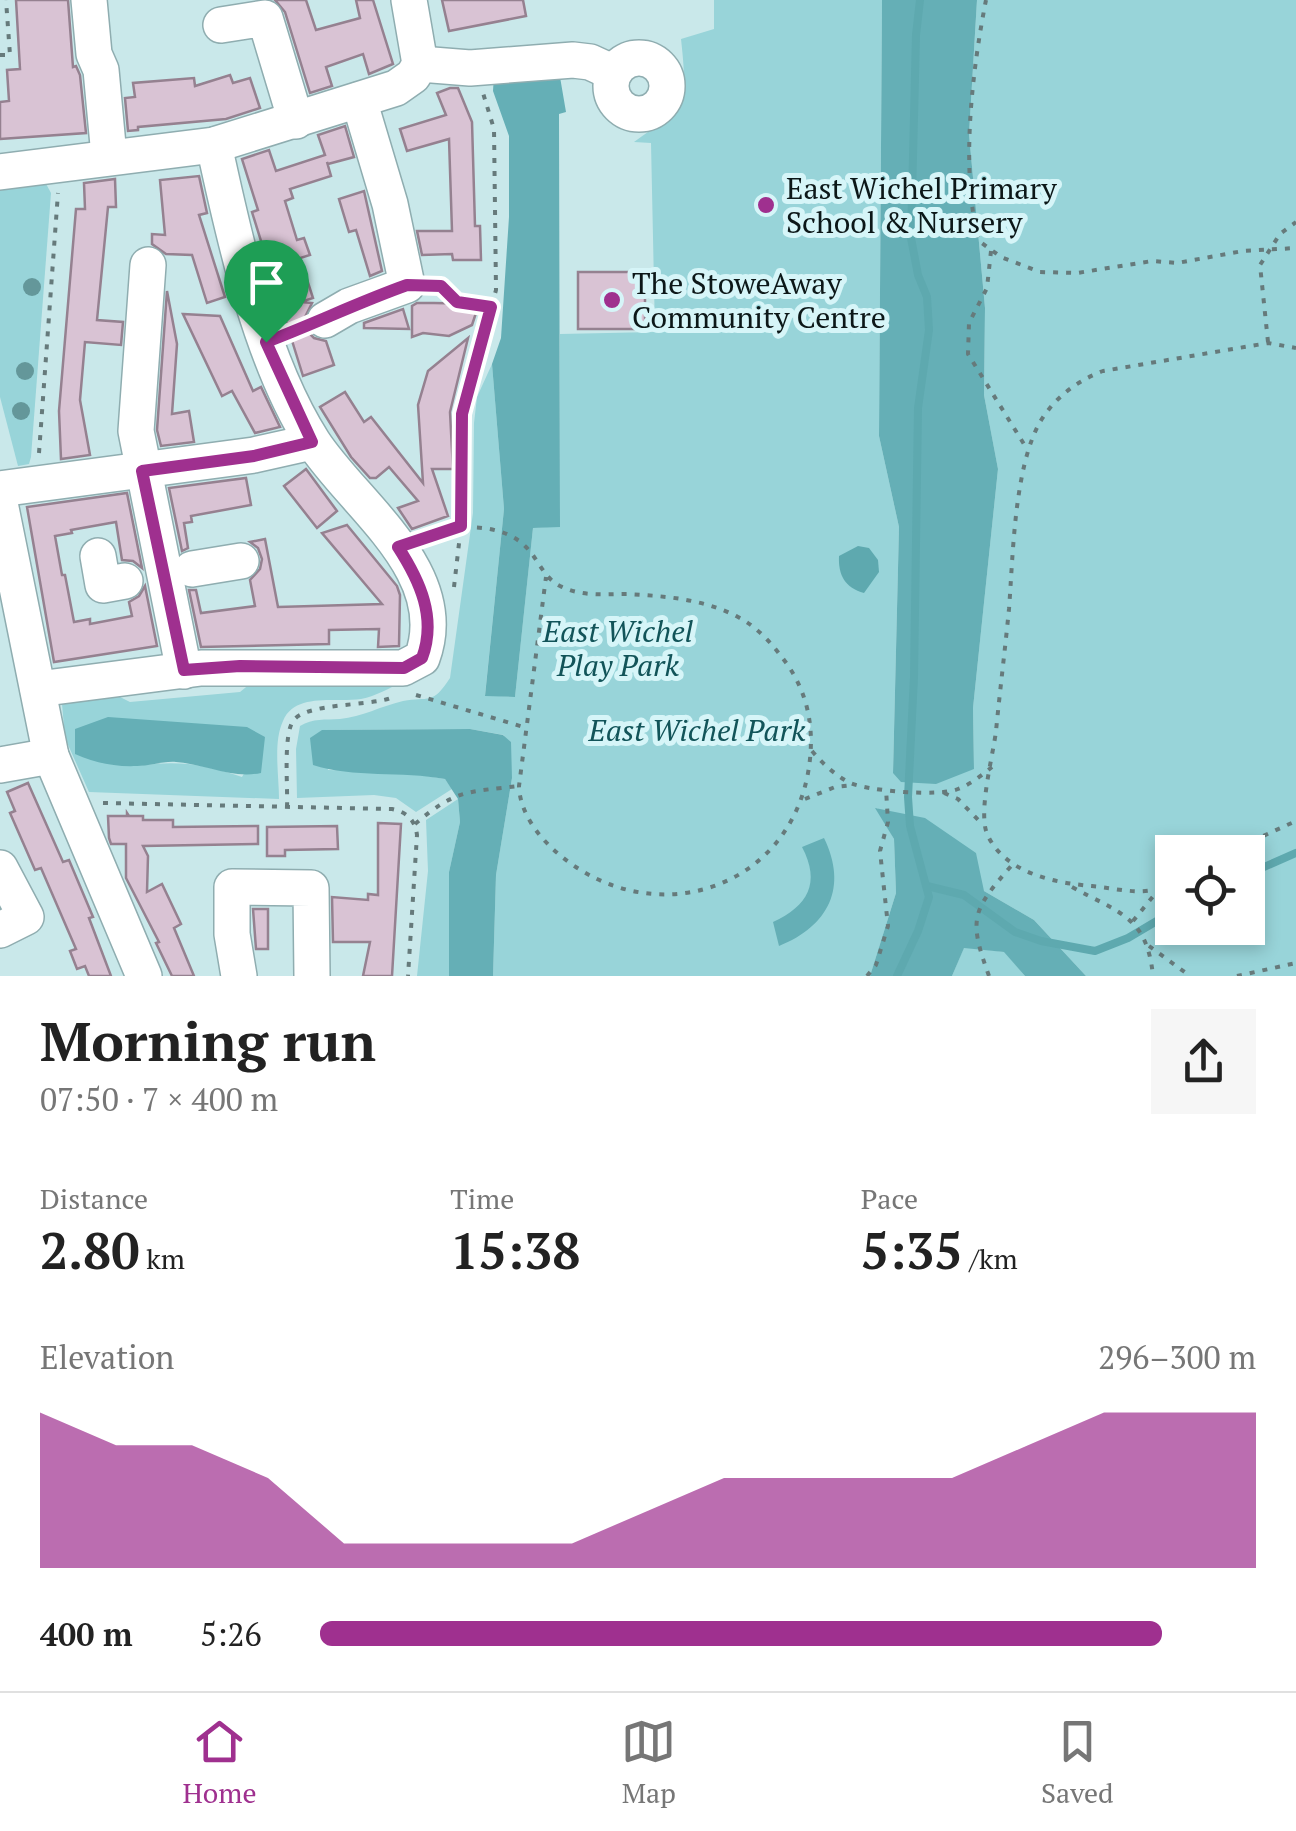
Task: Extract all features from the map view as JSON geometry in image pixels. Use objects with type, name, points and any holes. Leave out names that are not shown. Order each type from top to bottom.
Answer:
[{"type":"street","points":[[90,0],[109,156]]},
{"type":"street","points":[[0,172],[214,144],[404,84],[420,64],[409,0]]},
{"type":"street","points":[[221,25],[262,9],[296,121]]},
{"type":"street","points":[[420,64],[470,68],[574,60],[590,62],[614,73]]},
{"type":"street","points":[[325,320],[349,306],[424,285],[390,204],[359,100]]},
{"type":"street","points":[[38,689],[240,666],[390,668],[414,663],[422,658],[426,648],[428,614],[420,584],[398,547],[312,442],[266,342],[228,210],[214,144]]},
{"type":"street","points":[[148,265],[136,431],[161,574],[184,670]]},
{"type":"street","points":[[0,490],[254,456],[312,442]]},
{"type":"street","points":[[0,503],[51,756],[144,976]]},
{"type":"street","points":[[98,556],[103,584],[241,561]]},
{"type":"street","points":[[0,764],[51,756]]},
{"type":"street","points":[[0,868],[26,917],[0,930]]},
{"type":"street","points":[[239,976],[232,934],[232,887],[311,888],[312,976]]},
{"type":"path","points":[[0,56],[10,55],[6,0]]},
{"type":"path","points":[[986,0],[978,42],[970,174],[972,218],[979,242],[1040,272],[1078,273],[1296,248]]},
{"type":"path","points":[[461,526],[462,414],[491,307],[496,268],[494,128],[482,88]]},
{"type":"path","points":[[37,484],[59,163]]},
{"type":"path","points":[[1268,343],[1260,265],[1280,234],[1296,222]]},
{"type":"path","points":[[992,251],[987,288],[969,323],[968,354],[1029,452]]},
{"type":"path","points":[[424,285],[457,302],[491,307]]},
{"type":"path","points":[[984,826],[1016,522],[1029,452],[1040,423],[1062,394],[1103,370],[1268,343],[1296,348]]},
{"type":"path","points":[[398,547],[461,526],[507,534],[525,546],[546,577],[563,588],[585,594],[675,597],[737,616],[756,628],[773,646],[802,692],[809,714],[812,751],[803,800],[791,822],[768,852],[728,881],[689,893],[644,894],[604,884],[572,865],[527,819],[519,786],[546,577]]},
{"type":"path","points":[[407,692],[528,728]]},
{"type":"path","points":[[812,751],[826,767],[853,785]]},
{"type":"path","points":[[803,800],[853,785],[919,794],[944,793],[961,788],[992,766]]},
{"type":"path","points":[[416,824],[461,792],[519,786]]},
{"type":"path","points":[[867,976],[876,965],[888,926],[880,851],[888,822],[889,789]]},
{"type":"path","points":[[944,793],[966,806],[984,826],[997,852],[1012,864],[1067,884],[1133,921],[1149,946],[1190,976]]},
{"type":"path","points":[[68,802],[392,808],[405,813],[416,824],[417,845],[408,976]]},
{"type":"path","points":[[1265,835],[1296,821]]},
{"type":"path","points":[[988,976],[974,934],[976,916],[1012,864]]},
{"type":"path","points":[[1067,884],[1155,892]]},
{"type":"path","points":[[1133,921],[1155,893]]},
{"type":"path","points":[[1149,946],[1153,976]]},
{"type":"path","points":[[1237,976],[1296,963]]},
{"type":"green space","points":[[714,0],[882,0],[879,436],[899,527],[893,772],[974,769],[973,708],[998,469],[984,395],[985,308],[969,134],[977,0],[1296,0],[1296,976],[1086,976],[1034,920],[984,891],[877,808],[894,839],[896,893],[870,976],[493,976],[496,875],[512,778],[504,735],[470,729],[322,730],[328,770],[402,772],[445,779],[452,789],[416,812],[396,798],[374,795],[297,798],[296,749],[300,726],[430,698],[450,678],[473,513],[477,397],[492,364],[504,509],[485,695],[515,697],[533,528],[560,526],[560,334],[655,332],[651,143],[634,142],[680,101],[684,77],[681,39],[714,29]]},
{"type":"green space","points":[[45,182],[51,193],[31,457],[29,464],[18,466],[0,397],[0,186]]},
{"type":"green space","points":[[404,681],[367,698],[306,702],[289,712],[278,739],[279,799],[89,792],[65,738],[62,704],[120,697],[130,702],[240,692],[251,683]],"holes":[[[265,737],[242,777],[190,764],[137,766]]]},
{"type":"green space","points":[[458,799],[460,822],[449,872],[449,976],[417,976],[428,871],[426,820]]},
{"type":"green space","points":[[964,947],[1005,952],[1025,976],[952,976]]},
{"type":"shaded area","points":[[882,0],[977,0],[969,134],[985,308],[984,395],[998,469],[973,708],[974,769],[936,784],[901,782],[893,773],[899,527],[879,436]]},
{"type":"shaded area","points":[[494,75],[560,77],[566,112],[559,114],[560,527],[533,528],[515,697],[485,696],[504,509],[492,364],[501,338],[509,217],[509,136],[493,91]]},
{"type":"shaded area","points":[[858,546],[869,548],[878,560],[879,572],[864,593],[847,584],[839,563],[839,556]]},
{"type":"shaded area","points":[[108,717],[247,727],[265,737],[261,773],[240,774],[176,762],[113,765],[75,754],[75,729]]},
{"type":"shaded area","points":[[470,729],[503,735],[511,742],[512,778],[496,875],[493,976],[449,976],[449,872],[460,822],[458,799],[445,779],[344,772],[313,765],[310,738],[322,730]]},
{"type":"shaded area","points":[[875,808],[925,818],[976,853],[984,891],[1034,920],[1086,976],[1025,976],[1004,952],[964,948],[952,976],[870,976],[896,893],[894,839]]},
{"type":"shaded area","points":[[824,838],[834,873],[829,903],[811,928],[779,946],[773,922],[795,909],[808,892],[810,872],[802,847]]},
{"type":"building","points":[[16,0],[68,0],[73,67],[80,75],[86,133],[0,139],[0,102],[9,101],[7,70],[20,69]]},
{"type":"building","points":[[275,0],[306,0],[316,30],[360,18],[356,0],[373,0],[393,64],[369,74],[363,54],[326,67],[332,86],[310,93],[285,12]]},
{"type":"building","points":[[442,0],[523,0],[526,16],[449,31]]},
{"type":"building","points":[[230,75],[233,83],[250,78],[260,108],[226,119],[128,131],[125,98],[135,97],[133,83],[194,78],[195,86]]},
{"type":"building","points":[[458,88],[472,122],[475,226],[480,226],[481,260],[453,260],[452,254],[422,255],[417,231],[452,231],[449,139],[407,151],[400,129],[446,115],[437,93]]},
{"type":"building","points":[[345,126],[354,157],[327,162],[331,176],[290,189],[293,198],[285,201],[297,240],[304,238],[310,255],[300,258],[313,298],[301,302],[312,303],[304,319],[306,330],[314,338],[326,341],[334,365],[303,376],[252,212],[258,210],[242,159],[269,150],[276,171],[325,155],[318,135]]},
{"type":"building","points":[[199,176],[207,213],[199,215],[225,297],[207,303],[192,255],[166,254],[152,244],[152,234],[165,235],[160,180]]},
{"type":"building","points":[[115,179],[116,207],[108,207],[97,320],[123,322],[121,345],[85,342],[80,400],[90,455],[61,459],[59,411],[76,209],[85,209],[84,183]]},
{"type":"building","points":[[364,191],[382,271],[370,276],[356,230],[349,232],[339,199]]},
{"type":"building","name":"The StoweAway Community Centre","points":[[578,272],[645,272],[645,329],[578,329]]},
{"type":"building","points":[[167,291],[177,344],[172,414],[189,411],[194,442],[161,446],[157,430]]},
{"type":"building","points":[[479,304],[472,325],[449,336],[423,333],[412,337],[412,306]]},
{"type":"building","points":[[403,309],[409,329],[364,328],[364,323]]},
{"type":"building","points":[[183,314],[220,316],[253,391],[261,387],[280,427],[255,433],[232,391],[222,396]]},
{"type":"building","points":[[468,338],[450,412],[453,469],[432,469],[448,516],[412,529],[398,508],[418,501],[389,467],[376,478],[370,478],[351,457],[320,407],[345,392],[364,422],[371,417],[423,483],[418,405],[428,371]]},
{"type":"building","points":[[306,469],[337,511],[317,528],[284,486]]},
{"type":"building","points":[[246,478],[251,505],[191,516],[192,522],[184,523],[188,548],[182,551],[169,488]]},
{"type":"building","points":[[127,493],[142,568],[133,561],[122,560],[116,522],[55,536],[62,575],[74,622],[90,619],[90,624],[132,616],[129,602],[145,586],[157,646],[54,662],[27,507]]},
{"type":"building","points":[[347,525],[397,586],[399,646],[378,647],[379,629],[329,630],[329,644],[201,647],[189,590],[196,590],[201,613],[255,606],[250,580],[260,569],[262,559],[258,548],[250,542],[265,539],[278,607],[382,604],[322,533]]},
{"type":"building","points":[[28,783],[63,862],[69,860],[93,917],[89,918],[111,976],[89,976],[85,966],[77,969],[70,951],[76,949],[41,868],[35,870],[10,813],[15,811],[7,792]]},
{"type":"building","points":[[108,816],[143,816],[143,820],[173,820],[173,827],[258,826],[258,844],[143,846],[148,856],[147,892],[162,884],[181,924],[174,928],[194,976],[172,976],[126,878],[126,844],[111,844]]},
{"type":"building","points":[[378,823],[401,824],[392,976],[363,976],[370,942],[333,942],[332,897],[368,900],[368,894],[378,895]]},
{"type":"building","points":[[337,826],[338,849],[285,850],[285,856],[267,856],[267,827]]},
{"type":"building","points":[[253,909],[268,909],[268,949],[256,949]]},
{"type":"waterway","points":[[897,976],[929,897],[910,826],[908,797],[918,408],[929,330],[927,297],[911,238],[920,0]]},
{"type":"waterway","points":[[1265,867],[1296,853]]},
{"type":"waterway","points":[[927,886],[964,895],[1015,932],[1095,951],[1155,922]]},
{"type":"place","name":"East Wichel Primary School & Nursery","points":[[766,205]]},
{"type":"place","name":"The StoweAway Community Centre","points":[[612,300]]},
{"type":"route","points":[[407,285],[441,286],[457,302],[491,307],[462,414],[461,526],[398,547],[420,584],[428,614],[422,658],[404,668],[240,666],[184,670],[142,471],[254,456],[312,442],[266,342],[407,285]]},
{"type":"park label","name":"East Wichel Play Park","points":[[618,648]]},
{"type":"park label","name":"East Wichel Park","points":[[697,730]]}]
